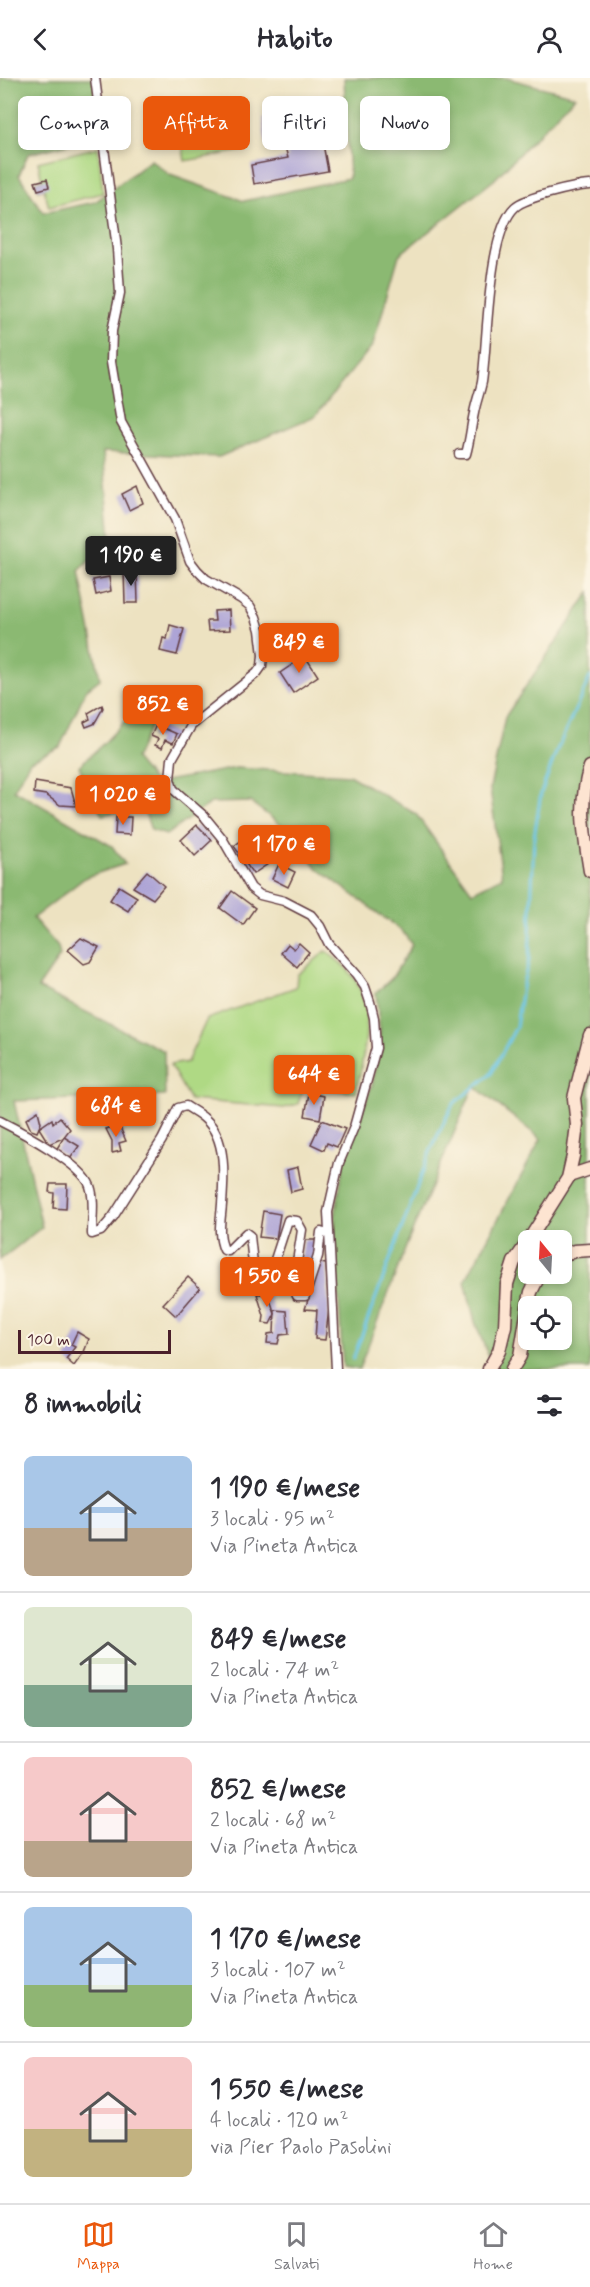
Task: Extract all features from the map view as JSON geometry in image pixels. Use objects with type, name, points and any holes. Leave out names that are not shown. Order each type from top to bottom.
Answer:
[{"type":"street","points":[[95,78],[117,249],[120,293],[112,331],[111,362],[121,422],[175,519],[190,561],[206,579],[250,606],[256,617],[262,643],[261,666],[256,673],[202,716],[186,733],[172,759],[170,779],[173,789],[204,816],[222,838],[251,888],[260,895],[284,901],[311,915],[320,926],[329,944],[365,987],[374,1018],[376,1048],[365,1091],[334,1181],[328,1212],[336,1369]]},
{"type":"street","points":[[459,454],[466,454],[471,439],[473,414],[482,382],[485,334],[496,253],[505,220],[516,205],[573,186],[590,185]]},
{"type":"street","points":[[590,767],[582,802],[590,871]]},
{"type":"street","points":[[535,1230],[568,1176],[577,1125],[574,1098],[590,1035]]},
{"type":"street","points":[[0,1121],[19,1130],[86,1176],[92,1189],[92,1233],[100,1231],[113,1217],[162,1140],[177,1108],[186,1106],[206,1119],[218,1137],[223,1155],[220,1242],[224,1250],[228,1251],[246,1233],[250,1236],[255,1282],[262,1287],[268,1281],[288,1220],[297,1221],[302,1230],[293,1287],[297,1296],[305,1296],[318,1256],[321,1232],[328,1234]]},
{"type":"street","points":[[574,1148],[590,1163]]},
{"type":"street","points":[[568,1176],[590,1169]]},
{"type":"street","points":[[572,1252],[590,1250]]},
{"type":"street","points":[[489,1369],[499,1351],[505,1326],[507,1284],[518,1256]]},
{"type":"street","points":[[512,1369],[521,1350]]},
{"type":"green space","points":[[0,78],[96,78],[94,96],[18,96],[18,150],[45,150],[28,154],[19,175],[43,213],[95,202],[151,160],[170,175],[244,201],[349,178],[348,96],[345,96],[344,78],[506,78],[575,96],[494,180],[399,255],[373,345],[315,416],[219,457],[103,452],[111,539],[79,571],[100,679],[86,690],[60,747],[30,761],[14,790],[112,846],[125,864],[86,877],[33,918],[58,947],[60,956],[38,988],[164,1051],[165,1096],[14,1101],[42,1227],[0,1260]]},
{"type":"green space","points":[[86,150],[98,150],[103,193],[49,207],[44,189],[38,190],[35,182],[42,180],[38,162]]},
{"type":"green space","points":[[183,150],[246,150],[185,161]]},
{"type":"green space","points":[[590,592],[590,1369],[484,1369],[489,1358],[475,1322],[465,1281],[541,1139],[474,1086],[409,1239],[359,1369],[343,1367],[334,1223],[344,1160],[373,1082],[380,1032],[376,993],[392,978],[412,945],[403,932],[317,868],[284,827],[250,802],[211,803],[166,835],[151,830],[143,807],[102,815],[79,766],[142,703],[157,713],[135,759],[155,783],[236,768],[349,775],[416,814],[472,892],[502,877],[490,788],[505,717]]},
{"type":"green space","points":[[326,951],[351,974],[364,1002],[365,1048],[356,1093],[304,1085],[298,1104],[284,1108],[190,1100],[170,1065],[187,1062],[207,1019],[296,987],[297,975]]},
{"type":"building","points":[[286,150],[324,150],[328,171],[254,184],[251,165],[288,158]]},
{"type":"building","points":[[47,179],[49,187],[38,190],[35,182]]},
{"type":"building","points":[[137,486],[143,503],[129,510],[122,494]]},
{"type":"building","points":[[137,570],[138,603],[125,603],[124,571]]},
{"type":"building","points":[[109,577],[111,591],[96,595],[93,580]]},
{"type":"building","points":[[229,610],[230,630],[208,631],[207,621],[215,621],[214,611]]},
{"type":"building","points":[[170,625],[184,629],[177,655],[160,651],[163,638],[167,639]]},
{"type":"building","points":[[305,656],[318,676],[293,693],[280,673]]},
{"type":"building","points":[[102,705],[103,708],[94,724],[86,727],[84,722],[90,719],[88,713]]},
{"type":"building","points":[[156,725],[177,734],[173,743],[165,740],[162,748],[155,745],[158,739],[151,736]]},
{"type":"building","points":[[35,782],[71,788],[76,806],[60,805],[46,795],[34,793]]},
{"type":"building","points":[[116,817],[131,817],[130,835],[115,834]]},
{"type":"building","points":[[197,825],[212,840],[195,856],[181,840]]},
{"type":"building","points":[[253,832],[274,860],[253,874],[234,846]]},
{"type":"building","points":[[279,864],[295,872],[288,887],[272,879]]},
{"type":"building","points":[[147,871],[164,886],[153,899],[133,887]]},
{"type":"building","points":[[119,886],[137,897],[128,911],[110,900]]},
{"type":"building","points":[[232,891],[255,908],[243,925],[220,908]]},
{"type":"building","points":[[81,938],[99,947],[90,962],[84,964],[68,950]]},
{"type":"building","points":[[299,943],[309,952],[297,967],[281,953],[288,944],[294,949]]},
{"type":"building","points":[[309,1093],[324,1096],[320,1119],[305,1116]]},
{"type":"building","points":[[38,1111],[41,1123],[37,1132],[31,1130],[26,1119]]},
{"type":"building","points":[[60,1117],[70,1129],[63,1138],[49,1144],[39,1128],[52,1119],[53,1123]]},
{"type":"building","points":[[322,1120],[345,1129],[337,1147],[327,1143],[324,1150],[311,1144]]},
{"type":"building","points":[[119,1125],[126,1141],[119,1143],[121,1151],[112,1153],[112,1141],[106,1129]]},
{"type":"building","points":[[64,1137],[79,1146],[70,1159],[56,1150]]},
{"type":"building","points":[[298,1167],[302,1189],[291,1192],[287,1170]]},
{"type":"building","points":[[50,1184],[67,1184],[66,1209],[53,1208],[54,1193],[49,1192]]},
{"type":"building","points":[[263,1211],[280,1214],[276,1239],[259,1237]]},
{"type":"building","points":[[304,1240],[317,1240],[312,1265],[300,1263]]},
{"type":"building","points":[[320,1263],[326,1264],[329,1309],[325,1340],[315,1339],[317,1310],[305,1309]]},
{"type":"building","points":[[188,1277],[200,1288],[176,1316],[163,1304]]},
{"type":"building","points":[[257,1294],[268,1294],[275,1314],[270,1324],[263,1323],[264,1316]]},
{"type":"building","points":[[275,1310],[287,1311],[289,1334],[280,1335],[278,1344],[267,1343],[268,1334],[274,1333]]},
{"type":"building","points":[[77,1332],[89,1339],[84,1352],[74,1366],[66,1359],[75,1347],[71,1345]]},
{"type":"waterway","points":[[353,1359],[432,1147],[453,1104],[491,1074],[516,1027],[529,960],[534,837],[541,793],[557,750],[590,677]]}]
